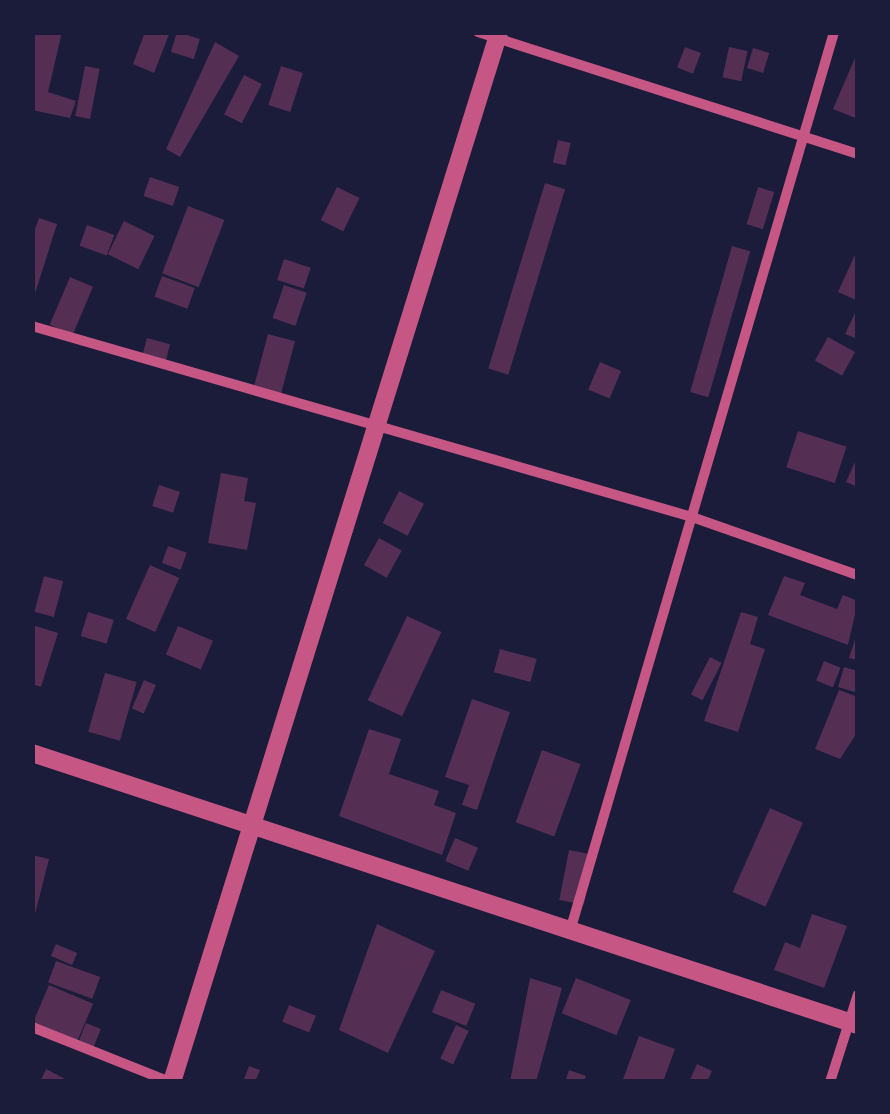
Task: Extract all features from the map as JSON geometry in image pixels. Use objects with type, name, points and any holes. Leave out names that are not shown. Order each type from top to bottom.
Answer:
[{"type":"street","points":[[478,32],[858,154]]},
{"type":"street","points":[[570,931],[834,32]]},
{"type":"street","points":[[32,1027],[171,1082],[498,36]]},
{"type":"street","points":[[32,326],[375,430],[692,517],[858,575]]},
{"type":"street","points":[[32,753],[853,1024]]},
{"type":"street","points":[[830,1082],[853,1024],[858,994]]},
{"type":"building","points":[[32,32],[62,32],[48,92],[76,101],[70,118],[32,110]]},
{"type":"building","points":[[145,32],[170,32],[154,73],[133,64]]},
{"type":"building","points":[[177,32],[200,39],[194,59],[171,52]]},
{"type":"building","points":[[215,42],[239,56],[180,157],[166,149]]},
{"type":"building","points":[[685,47],[701,53],[693,74],[677,68]]},
{"type":"building","points":[[729,47],[748,51],[741,81],[723,77]]},
{"type":"building","points":[[753,48],[769,53],[763,73],[747,68]]},
{"type":"building","points":[[858,51],[858,119],[833,109]]},
{"type":"building","points":[[85,66],[100,69],[90,119],[75,116]]},
{"type":"building","points":[[281,66],[303,73],[290,112],[268,105]]},
{"type":"building","points":[[244,75],[262,84],[242,123],[224,114]]},
{"type":"building","points":[[558,140],[571,143],[565,165],[553,162]]},
{"type":"building","points":[[150,177],[179,187],[173,206],[143,196]]},
{"type":"building","points":[[545,183],[565,189],[508,375],[488,369]]},
{"type":"building","points":[[337,187],[359,198],[343,231],[321,220]]},
{"type":"building","points":[[758,187],[774,192],[763,229],[747,224]]},
{"type":"building","points":[[188,206],[224,220],[199,287],[162,273]]},
{"type":"building","points":[[39,218],[57,224],[33,300],[32,237]]},
{"type":"building","points":[[124,221],[155,236],[138,269],[108,254]]},
{"type":"building","points":[[87,225],[114,235],[107,256],[79,246]]},
{"type":"building","points":[[732,246],[750,251],[708,397],[690,392]]},
{"type":"building","points":[[858,248],[858,301],[838,292]]},
{"type":"building","points":[[284,259],[311,268],[304,289],[277,280]]},
{"type":"building","points":[[162,276],[195,288],[187,309],[154,297]]},
{"type":"building","points":[[70,277],[93,287],[73,335],[50,325]]},
{"type":"building","points":[[284,285],[307,293],[295,326],[273,318]]},
{"type":"building","points":[[858,307],[858,339],[845,334]]},
{"type":"building","points":[[268,334],[295,341],[280,399],[252,392]]},
{"type":"building","points":[[828,337],[855,352],[842,376],[815,361]]},
{"type":"building","points":[[147,338],[170,344],[165,363],[142,356]]},
{"type":"building","points":[[600,362],[621,371],[609,399],[588,390]]},
{"type":"building","points":[[798,431],[847,447],[835,483],[786,467]]},
{"type":"building","points":[[858,455],[858,487],[846,482]]},
{"type":"building","points":[[221,473],[248,478],[244,501],[256,503],[247,550],[208,543]]},
{"type":"building","points":[[159,485],[180,492],[173,513],[152,506]]},
{"type":"building","points":[[399,491],[424,504],[408,536],[383,523]]},
{"type":"building","points":[[379,538],[402,551],[387,578],[364,565]]},
{"type":"building","points":[[168,546],[187,553],[181,570],[162,563]]},
{"type":"building","points":[[150,565],[179,578],[155,632],[126,619]]},
{"type":"building","points":[[44,576],[63,581],[54,617],[34,612]]},
{"type":"building","points":[[784,576],[805,583],[800,595],[837,609],[843,595],[858,601],[848,645],[768,615]]},
{"type":"building","points":[[88,612],[114,620],[107,644],[81,636]]},
{"type":"building","points":[[741,612],[758,617],[750,644],[765,649],[738,732],[704,721]]},
{"type":"building","points":[[407,616],[441,632],[402,716],[368,700]]},
{"type":"building","points":[[32,625],[58,633],[41,687],[32,684]]},
{"type":"building","points":[[178,626],[213,641],[201,669],[166,655]]},
{"type":"building","points":[[858,630],[858,660],[849,658]]},
{"type":"building","points":[[500,649],[537,659],[530,682],[494,672]]},
{"type":"building","points":[[710,657],[722,663],[703,700],[691,694]]},
{"type":"building","points":[[824,661],[841,668],[833,687],[816,680]]},
{"type":"building","points":[[844,667],[858,671],[858,693],[838,687]]},
{"type":"building","points":[[105,673],[137,682],[120,741],[88,732]]},
{"type":"building","points":[[144,680],[156,685],[144,714],[132,709]]},
{"type":"building","points":[[839,690],[858,697],[858,731],[840,759],[815,749]]},
{"type":"building","points":[[472,699],[510,712],[477,810],[462,805],[469,785],[445,777]]},
{"type":"building","points":[[369,729],[401,739],[389,774],[439,791],[434,805],[456,813],[442,855],[339,816]]},
{"type":"building","points":[[542,750],[581,764],[554,836],[516,822]]},
{"type":"building","points":[[770,808],[803,823],[765,907],[733,892]]},
{"type":"building","points":[[455,838],[478,848],[468,871],[445,861]]},
{"type":"building","points":[[569,850],[594,855],[584,905],[559,900]]},
{"type":"building","points":[[32,855],[49,859],[34,918],[32,918]]},
{"type":"building","points":[[812,914],[847,926],[824,988],[774,970],[785,942],[800,948]]},
{"type":"building","points":[[377,924],[435,951],[388,1053],[339,1030]]},
{"type":"building","points":[[56,944],[77,953],[72,965],[51,956]]},
{"type":"building","points":[[56,961],[100,977],[92,999],[48,983]]},
{"type":"building","points":[[530,978],[562,988],[536,1082],[510,1082]]},
{"type":"building","points":[[576,978],[631,1000],[616,1035],[562,1013]]},
{"type":"building","points":[[49,985],[93,1004],[76,1043],[32,1025]]},
{"type":"building","points":[[441,990],[475,1004],[466,1026],[432,1012]]},
{"type":"building","points":[[289,1005],[316,1016],[309,1033],[282,1022]]},
{"type":"building","points":[[86,1023],[101,1029],[91,1052],[77,1046]]},
{"type":"building","points":[[456,1025],[469,1031],[453,1064],[440,1059]]},
{"type":"building","points":[[639,1036],[675,1049],[663,1082],[622,1082]]},
{"type":"building","points":[[697,1064],[712,1071],[707,1082],[689,1082]]},
{"type":"building","points":[[249,1066],[260,1070],[255,1082],[243,1082]]},
{"type":"building","points":[[46,1069],[71,1082],[40,1082]]},
{"type":"building","points":[[569,1070],[586,1076],[584,1082],[565,1082]]}]
